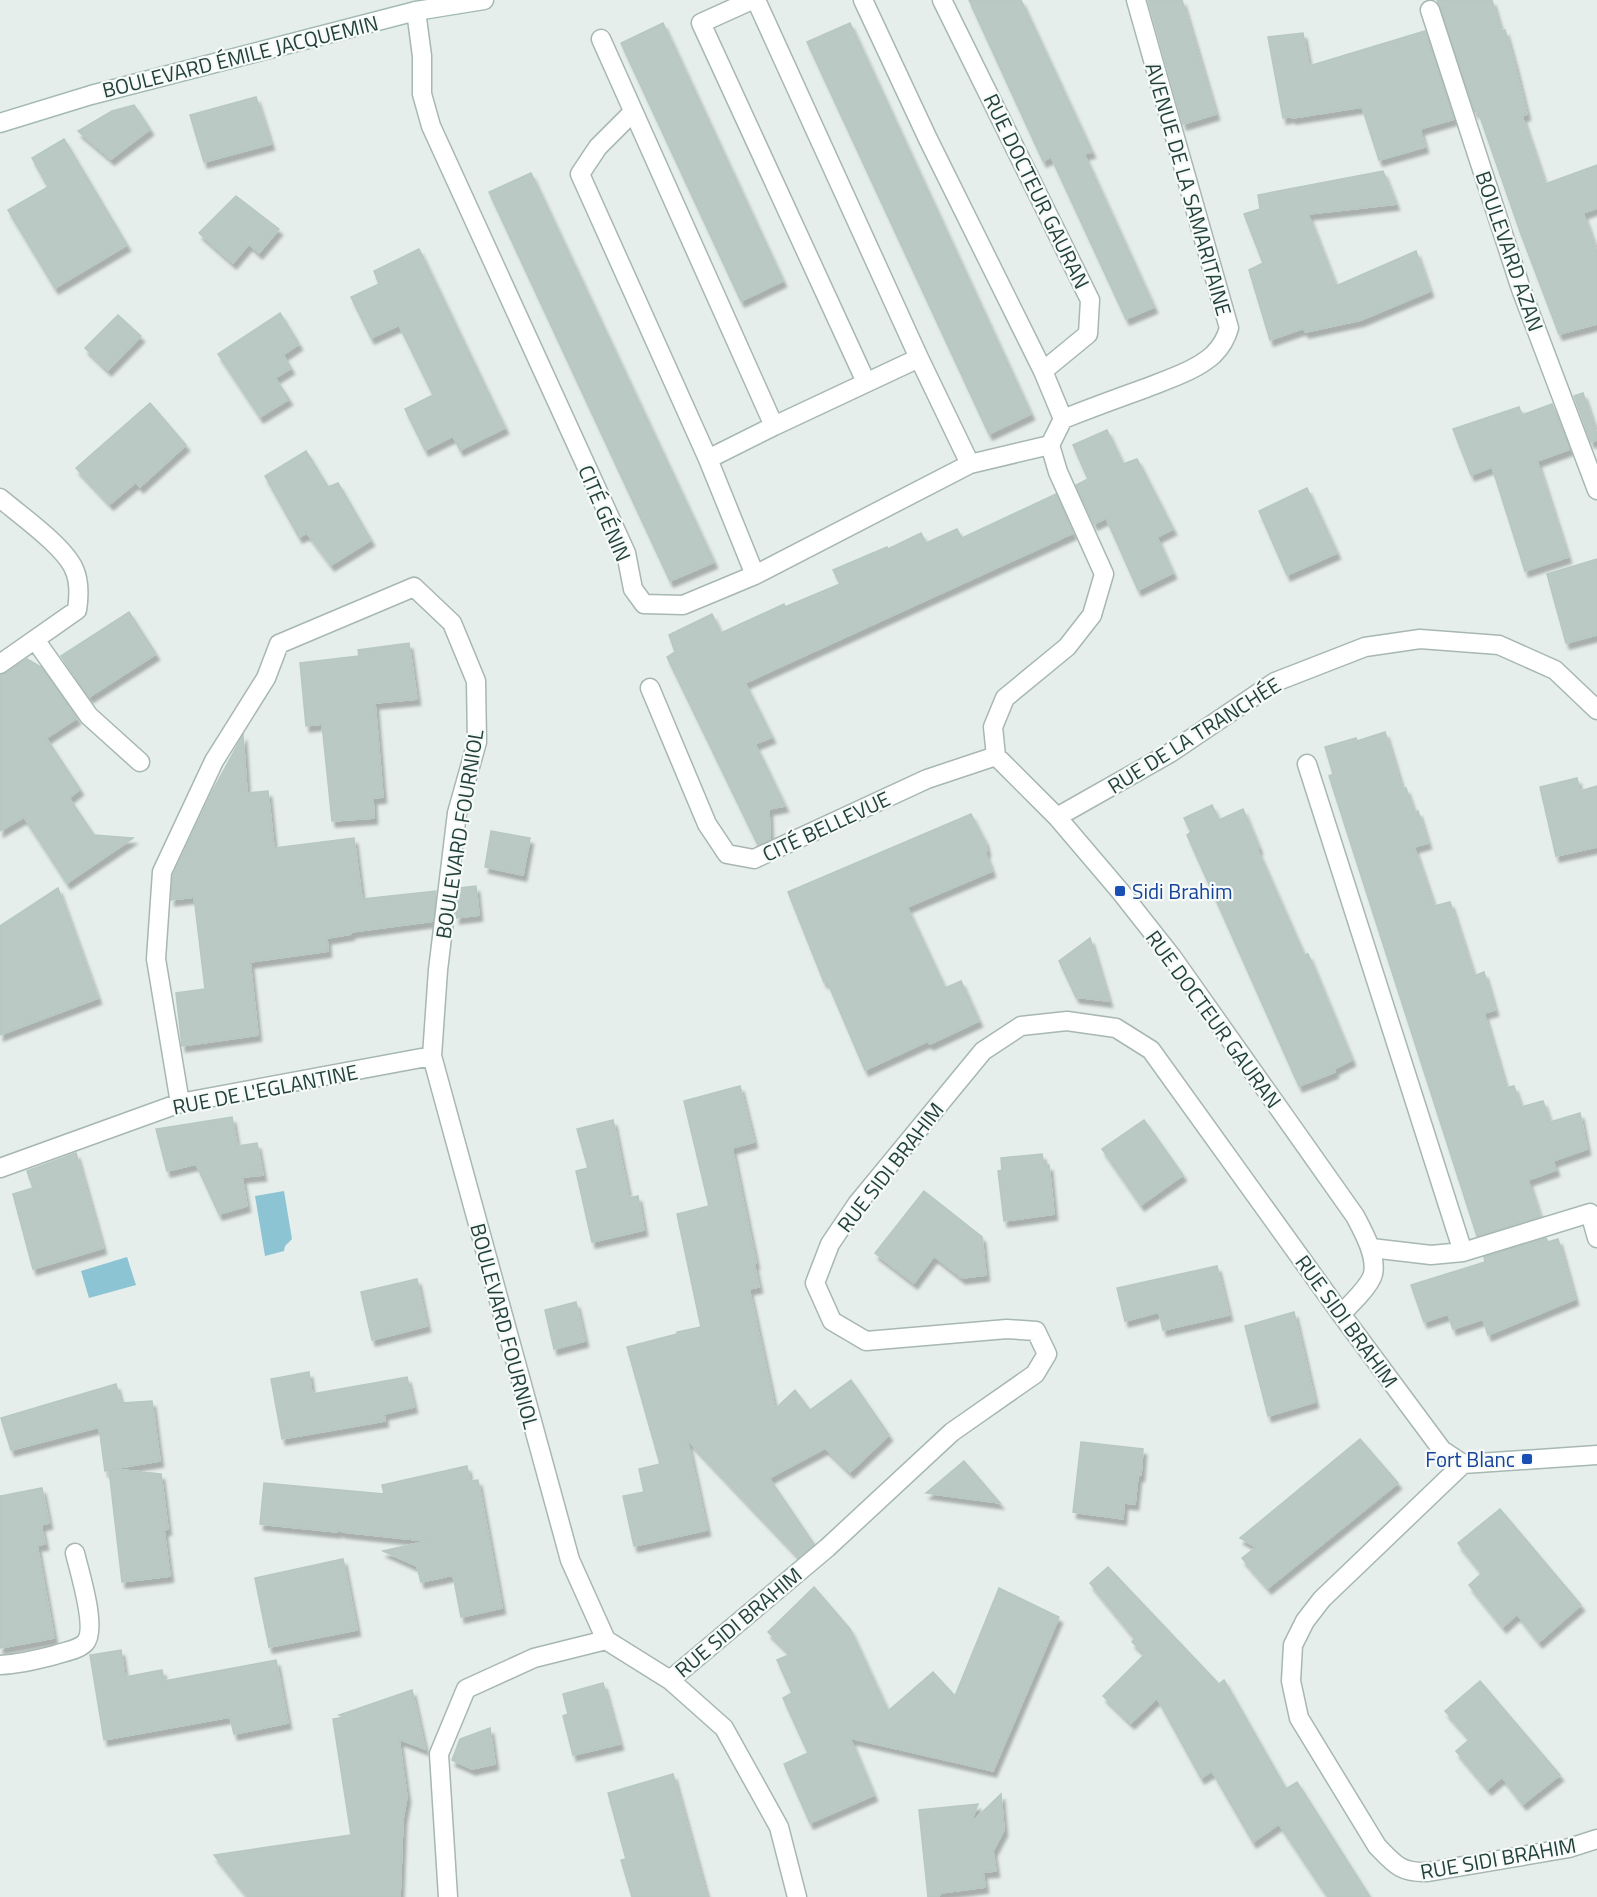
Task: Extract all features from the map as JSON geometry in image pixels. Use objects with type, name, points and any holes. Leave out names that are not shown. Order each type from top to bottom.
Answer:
[{"type":"street","name":"BOULEVARD ÉMILE JACQUEMIN","points":[[0,123],[91,94],[416,11],[484,0]]},
{"type":"street","points":[[866,382],[701,23],[754,0],[970,464]]},
{"type":"street","points":[[863,0],[928,139],[1043,371],[1063,419],[1050,445],[1058,472],[1104,574],[1092,615],[1067,647],[1005,698],[993,727],[996,756]]},
{"type":"street","name":"RUE DOCTEUR GAURAN","points":[[942,0],[1090,300],[1088,334],[1043,371]]},
{"type":"street","name":"AVENUE DE LA SAMARITAINE","points":[[1063,419],[1167,380],[1198,365],[1212,356],[1221,346],[1226,339],[1228,328],[1136,0]]},
{"type":"street","name":"BOULEVARD AZAN","points":[[1430,10],[1521,289],[1597,490]]},
{"type":"street","name":"CITÉ GÉNIN","points":[[416,11],[422,56],[422,94],[431,126],[626,553],[633,589],[645,604],[683,605],[755,575],[970,464],[1050,445]]},
{"type":"street","points":[[601,39],[632,113],[774,426]]},
{"type":"street","points":[[632,113],[598,147],[580,174],[708,459],[755,575]]},
{"type":"street","points":[[708,459],[919,358]]},
{"type":"street","points":[[0,498],[57,547],[74,568],[79,591],[77,610],[36,641],[0,664]]},
{"type":"street","name":"BOULEVARD FOURNIOL","points":[[180,1103],[156,959],[162,872],[214,761],[266,678],[279,644],[414,587],[452,623],[476,681],[477,742],[458,813],[438,970],[432,1056],[570,1560],[606,1640]]},
{"type":"street","name":"RUE DE LA TRANCHÉE","points":[[1058,817],[1170,753],[1275,682],[1365,647],[1420,639],[1499,645],[1555,670],[1597,710]]},
{"type":"street","points":[[36,641],[89,716],[140,762]]},
{"type":"street","name":"CITÉ BELLEVUE","points":[[650,688],[707,824],[727,854],[754,859],[927,779],[996,756]]},
{"type":"street","name":"RUE DOCTEUR GAURAN","points":[[996,756],[1058,817],[1179,966],[1355,1215],[1371,1248],[1373,1274],[1357,1300],[1341,1314]]},
{"type":"street","points":[[1307,764],[1463,1252]]},
{"type":"street","name":"RUE SIDI BRAHIM","points":[[606,1640],[670,1680],[827,1548],[952,1432],[1035,1374],[1047,1354],[1036,1331],[1007,1329],[866,1341],[832,1321],[815,1283],[830,1244],[857,1204],[983,1051],[1021,1026],[1067,1021],[1116,1028],[1151,1050],[1442,1450],[1463,1464],[1322,1599],[1305,1621],[1293,1646],[1291,1681],[1299,1718],[1377,1846],[1392,1862],[1410,1873],[1428,1872],[1569,1848],[1597,1839]]},
{"type":"street","name":"RUE DE L'EGLANTINE","points":[[0,1168],[180,1103],[432,1056]]},
{"type":"street","points":[[1371,1248],[1431,1255],[1463,1252],[1590,1213],[1597,1238]]},
{"type":"street","points":[[1463,1464],[1597,1455]]},
{"type":"street","points":[[0,1665],[27,1662],[85,1644],[90,1634],[89,1614],[75,1553]]},
{"type":"street","points":[[448,1897],[439,1754],[466,1689],[534,1658],[606,1640]]},
{"type":"street","points":[[670,1680],[724,1728],[779,1827],[797,1897]]},
{"type":"water","points":[[284,1191],[292,1239],[285,1246],[284,1251],[265,1256],[255,1196]]},
{"type":"water","points":[[127,1257],[136,1285],[89,1298],[81,1271]]},
{"type":"building","points":[[969,0],[1021,0],[1092,152],[1084,154],[1154,307],[1126,319],[1051,157],[1043,161]]},
{"type":"building","points":[[1148,0],[1182,0],[1216,114],[1183,124]]},
{"type":"building","points":[[1437,0],[1492,0],[1501,31],[1505,30],[1527,114],[1522,116],[1545,184],[1597,165],[1597,208],[1583,213],[1597,252],[1597,324],[1559,334],[1478,111],[1475,112]]},
{"type":"building","points":[[663,23],[783,281],[741,301],[621,43]]},
{"type":"building","points":[[850,23],[1031,414],[989,434],[807,42]]},
{"type":"building","points":[[1425,31],[1454,119],[1420,129],[1425,147],[1379,160],[1362,107],[1283,118],[1268,37],[1303,33],[1309,66]]},
{"type":"building","points":[[256,97],[271,144],[204,162],[190,115]]},
{"type":"building","points":[[134,105],[150,129],[111,159],[78,131],[112,111]]},
{"type":"building","points":[[64,139],[127,245],[55,288],[8,210],[48,187],[32,158]]},
{"type":"building","points":[[1383,171],[1396,204],[1308,214],[1336,286],[1416,251],[1430,291],[1361,320],[1305,332],[1304,328],[1270,340],[1249,270],[1263,263],[1244,214],[1260,209],[1258,195]]},
{"type":"building","points":[[531,173],[714,562],[670,581],[489,192]]},
{"type":"building","points":[[236,196],[279,229],[259,253],[249,244],[233,263],[199,233]]},
{"type":"building","points":[[419,249],[505,428],[460,450],[453,436],[425,450],[405,409],[433,395],[399,325],[371,338],[351,297],[379,284],[374,271]]},
{"type":"building","points":[[280,313],[299,344],[283,355],[291,368],[275,378],[289,399],[260,417],[218,354]]},
{"type":"building","points":[[118,315],[141,336],[108,370],[85,348]]},
{"type":"building","points":[[1583,393],[1597,434],[1597,440],[1591,442],[1574,396]]},
{"type":"building","points":[[150,403],[186,445],[140,487],[136,482],[110,504],[76,468]]},
{"type":"building","points":[[1552,404],[1570,449],[1537,461],[1568,557],[1525,571],[1492,467],[1471,475],[1453,429],[1519,407],[1522,415]]},
{"type":"building","points":[[1107,430],[1123,464],[1137,459],[1173,529],[1157,537],[1173,573],[1138,590],[1106,518],[1094,524],[1076,485],[1088,479],[1073,445]]},
{"type":"building","points":[[306,451],[328,487],[338,483],[371,540],[331,565],[307,533],[299,537],[265,476]]},
{"type":"building","points":[[1307,488],[1337,553],[1287,575],[1259,511]]},
{"type":"building","points":[[1056,494],[1073,533],[745,683],[772,737],[755,744],[785,806],[769,809],[770,839],[758,845],[667,657],[675,652],[669,635],[712,614],[721,633],[784,604],[785,607],[840,584],[833,570],[887,547],[888,549],[921,533],[926,543],[957,529],[962,538]]},
{"type":"building","points":[[1597,559],[1597,635],[1566,643],[1547,574]]},
{"type":"building","points":[[129,612],[156,654],[89,697],[61,656]]},
{"type":"building","points":[[409,643],[417,699],[375,703],[383,797],[373,798],[374,818],[332,821],[322,724],[306,726],[300,663],[359,656],[358,650]]},
{"type":"building","points":[[27,659],[41,667],[77,718],[46,738],[80,789],[69,798],[94,835],[133,838],[67,883],[24,817],[0,831],[0,675]]},
{"type":"building","points":[[1385,732],[1402,788],[1406,788],[1414,812],[1418,811],[1428,843],[1414,847],[1434,906],[1450,902],[1474,976],[1484,972],[1495,1010],[1484,1013],[1506,1088],[1514,1086],[1521,1107],[1543,1101],[1550,1122],[1580,1113],[1587,1149],[1553,1161],[1556,1170],[1528,1180],[1540,1217],[1477,1236],[1329,776],[1333,774],[1325,747],[1356,738],[1357,741]]},
{"type":"building","points":[[243,735],[247,793],[268,791],[274,848],[354,838],[362,899],[436,891],[433,921],[351,932],[351,934],[327,938],[328,951],[250,962],[258,1035],[182,1046],[176,993],[205,989],[194,897],[171,900],[173,875],[213,790]]},
{"type":"building","points":[[1577,778],[1580,791],[1597,786],[1597,847],[1556,856],[1540,787]]},
{"type":"building","points":[[1212,805],[1219,820],[1243,809],[1259,848],[1257,849],[1304,955],[1308,954],[1352,1060],[1334,1069],[1335,1072],[1299,1086],[1187,835],[1191,832],[1184,818]]},
{"type":"building","points":[[971,814],[985,841],[987,851],[985,852],[992,871],[907,907],[945,988],[961,981],[979,1021],[865,1070],[827,981],[824,982],[788,892]]},
{"type":"building","points":[[491,831],[530,838],[523,875],[485,867]]},
{"type":"building","points":[[476,886],[479,915],[456,918],[459,888]]},
{"type":"building","points":[[58,888],[98,998],[0,1035],[0,926]]},
{"type":"building","points":[[1090,938],[1109,1001],[1076,997],[1059,961]]},
{"type":"building","points":[[740,1086],[754,1142],[732,1148],[759,1287],[749,1289],[775,1409],[795,1390],[810,1410],[851,1380],[889,1435],[850,1472],[825,1448],[769,1478],[814,1544],[799,1557],[687,1439],[707,1530],[634,1546],[623,1496],[644,1492],[639,1469],[660,1464],[627,1347],[701,1327],[677,1214],[709,1206],[684,1101]]},
{"type":"building","points":[[232,1117],[237,1146],[257,1143],[263,1175],[242,1177],[247,1206],[219,1214],[196,1164],[167,1171],[156,1129]]},
{"type":"building","points":[[613,1120],[629,1198],[638,1196],[644,1230],[592,1242],[576,1171],[588,1168],[577,1129]]},
{"type":"building","points":[[1144,1120],[1183,1175],[1141,1205],[1102,1149]]},
{"type":"building","points":[[76,1153],[103,1248],[33,1269],[13,1194],[33,1188],[27,1171]]},
{"type":"building","points":[[1042,1154],[1044,1165],[1049,1165],[1054,1214],[1004,1221],[998,1171],[1002,1170],[1001,1158]]},
{"type":"building","points":[[924,1191],[982,1237],[986,1275],[962,1278],[934,1256],[914,1283],[875,1253]]},
{"type":"building","points":[[1546,1238],[1548,1242],[1558,1239],[1575,1299],[1488,1335],[1483,1319],[1453,1329],[1448,1314],[1424,1322],[1411,1285],[1485,1262],[1484,1257]]},
{"type":"building","points":[[1217,1266],[1229,1315],[1163,1330],[1159,1312],[1125,1321],[1117,1288]]},
{"type":"building","points":[[417,1279],[427,1326],[372,1340],[361,1292]]},
{"type":"building","points":[[576,1302],[585,1341],[554,1349],[545,1310]]},
{"type":"building","points":[[1294,1312],[1315,1402],[1268,1416],[1245,1326]]},
{"type":"building","points":[[309,1372],[312,1394],[407,1377],[414,1407],[384,1414],[385,1421],[282,1439],[271,1379]]},
{"type":"building","points":[[116,1384],[121,1403],[152,1401],[160,1461],[112,1469],[161,1474],[168,1529],[164,1530],[170,1576],[122,1582],[109,1470],[105,1471],[99,1427],[11,1450],[1,1418]]},
{"type":"building","points":[[1360,1439],[1398,1483],[1268,1588],[1242,1558],[1256,1547],[1240,1538]]},
{"type":"building","points":[[1081,1442],[1143,1449],[1135,1504],[1124,1503],[1123,1519],[1073,1512]]},
{"type":"building","points":[[964,1461],[1000,1503],[926,1493]]},
{"type":"building","points":[[467,1466],[470,1481],[478,1480],[502,1608],[461,1617],[453,1575],[421,1582],[417,1566],[383,1551],[427,1541],[337,1530],[337,1532],[260,1524],[264,1483],[384,1494],[382,1485]]},
{"type":"building","points":[[42,1488],[49,1523],[41,1525],[45,1544],[37,1545],[54,1638],[0,1648],[0,1496]]},
{"type":"building","points":[[1500,1509],[1581,1605],[1539,1642],[1517,1614],[1503,1627],[1469,1585],[1482,1573],[1458,1543]]},
{"type":"building","points":[[343,1559],[357,1630],[269,1647],[255,1578]]},
{"type":"building","points":[[1108,1567],[1219,1684],[1224,1680],[1286,1789],[1297,1782],[1370,1897],[1328,1897],[1279,1824],[1253,1842],[1212,1771],[1201,1778],[1157,1698],[1131,1723],[1103,1696],[1145,1654],[1132,1642],[1135,1638],[1090,1583]]},
{"type":"building","points":[[814,1587],[850,1629],[888,1711],[933,1672],[955,1696],[999,1588],[1059,1617],[993,1771],[850,1738],[874,1795],[810,1823],[784,1764],[808,1753],[783,1698],[792,1693],[777,1660],[791,1654],[768,1632]]},
{"type":"building","points":[[121,1650],[125,1677],[162,1670],[164,1681],[276,1660],[288,1723],[234,1734],[230,1717],[104,1740],[90,1655]]},
{"type":"building","points":[[1480,1681],[1560,1775],[1523,1804],[1502,1777],[1488,1789],[1456,1751],[1470,1739],[1445,1711]]},
{"type":"building","points":[[603,1683],[620,1744],[573,1755],[563,1716],[568,1714],[563,1694]]},
{"type":"building","points":[[412,1690],[425,1749],[399,1739],[407,1797],[403,1819],[400,1897],[248,1897],[214,1855],[351,1835],[333,1719],[344,1717],[339,1715]]},
{"type":"building","points":[[490,1728],[495,1764],[472,1769],[452,1760],[460,1739]]},
{"type":"building","points":[[673,1774],[707,1897],[632,1897],[621,1860],[626,1859],[608,1793]]},
{"type":"building","points":[[1001,1794],[1004,1830],[993,1851],[996,1871],[983,1872],[985,1887],[940,1893],[939,1897],[928,1897],[919,1810],[978,1804],[970,1824]]},
{"type":"place","name":"Sidi Brahim","points":[[1120,891]]},
{"type":"place","name":"Fort Blanc","points":[[1527,1459]]}]
